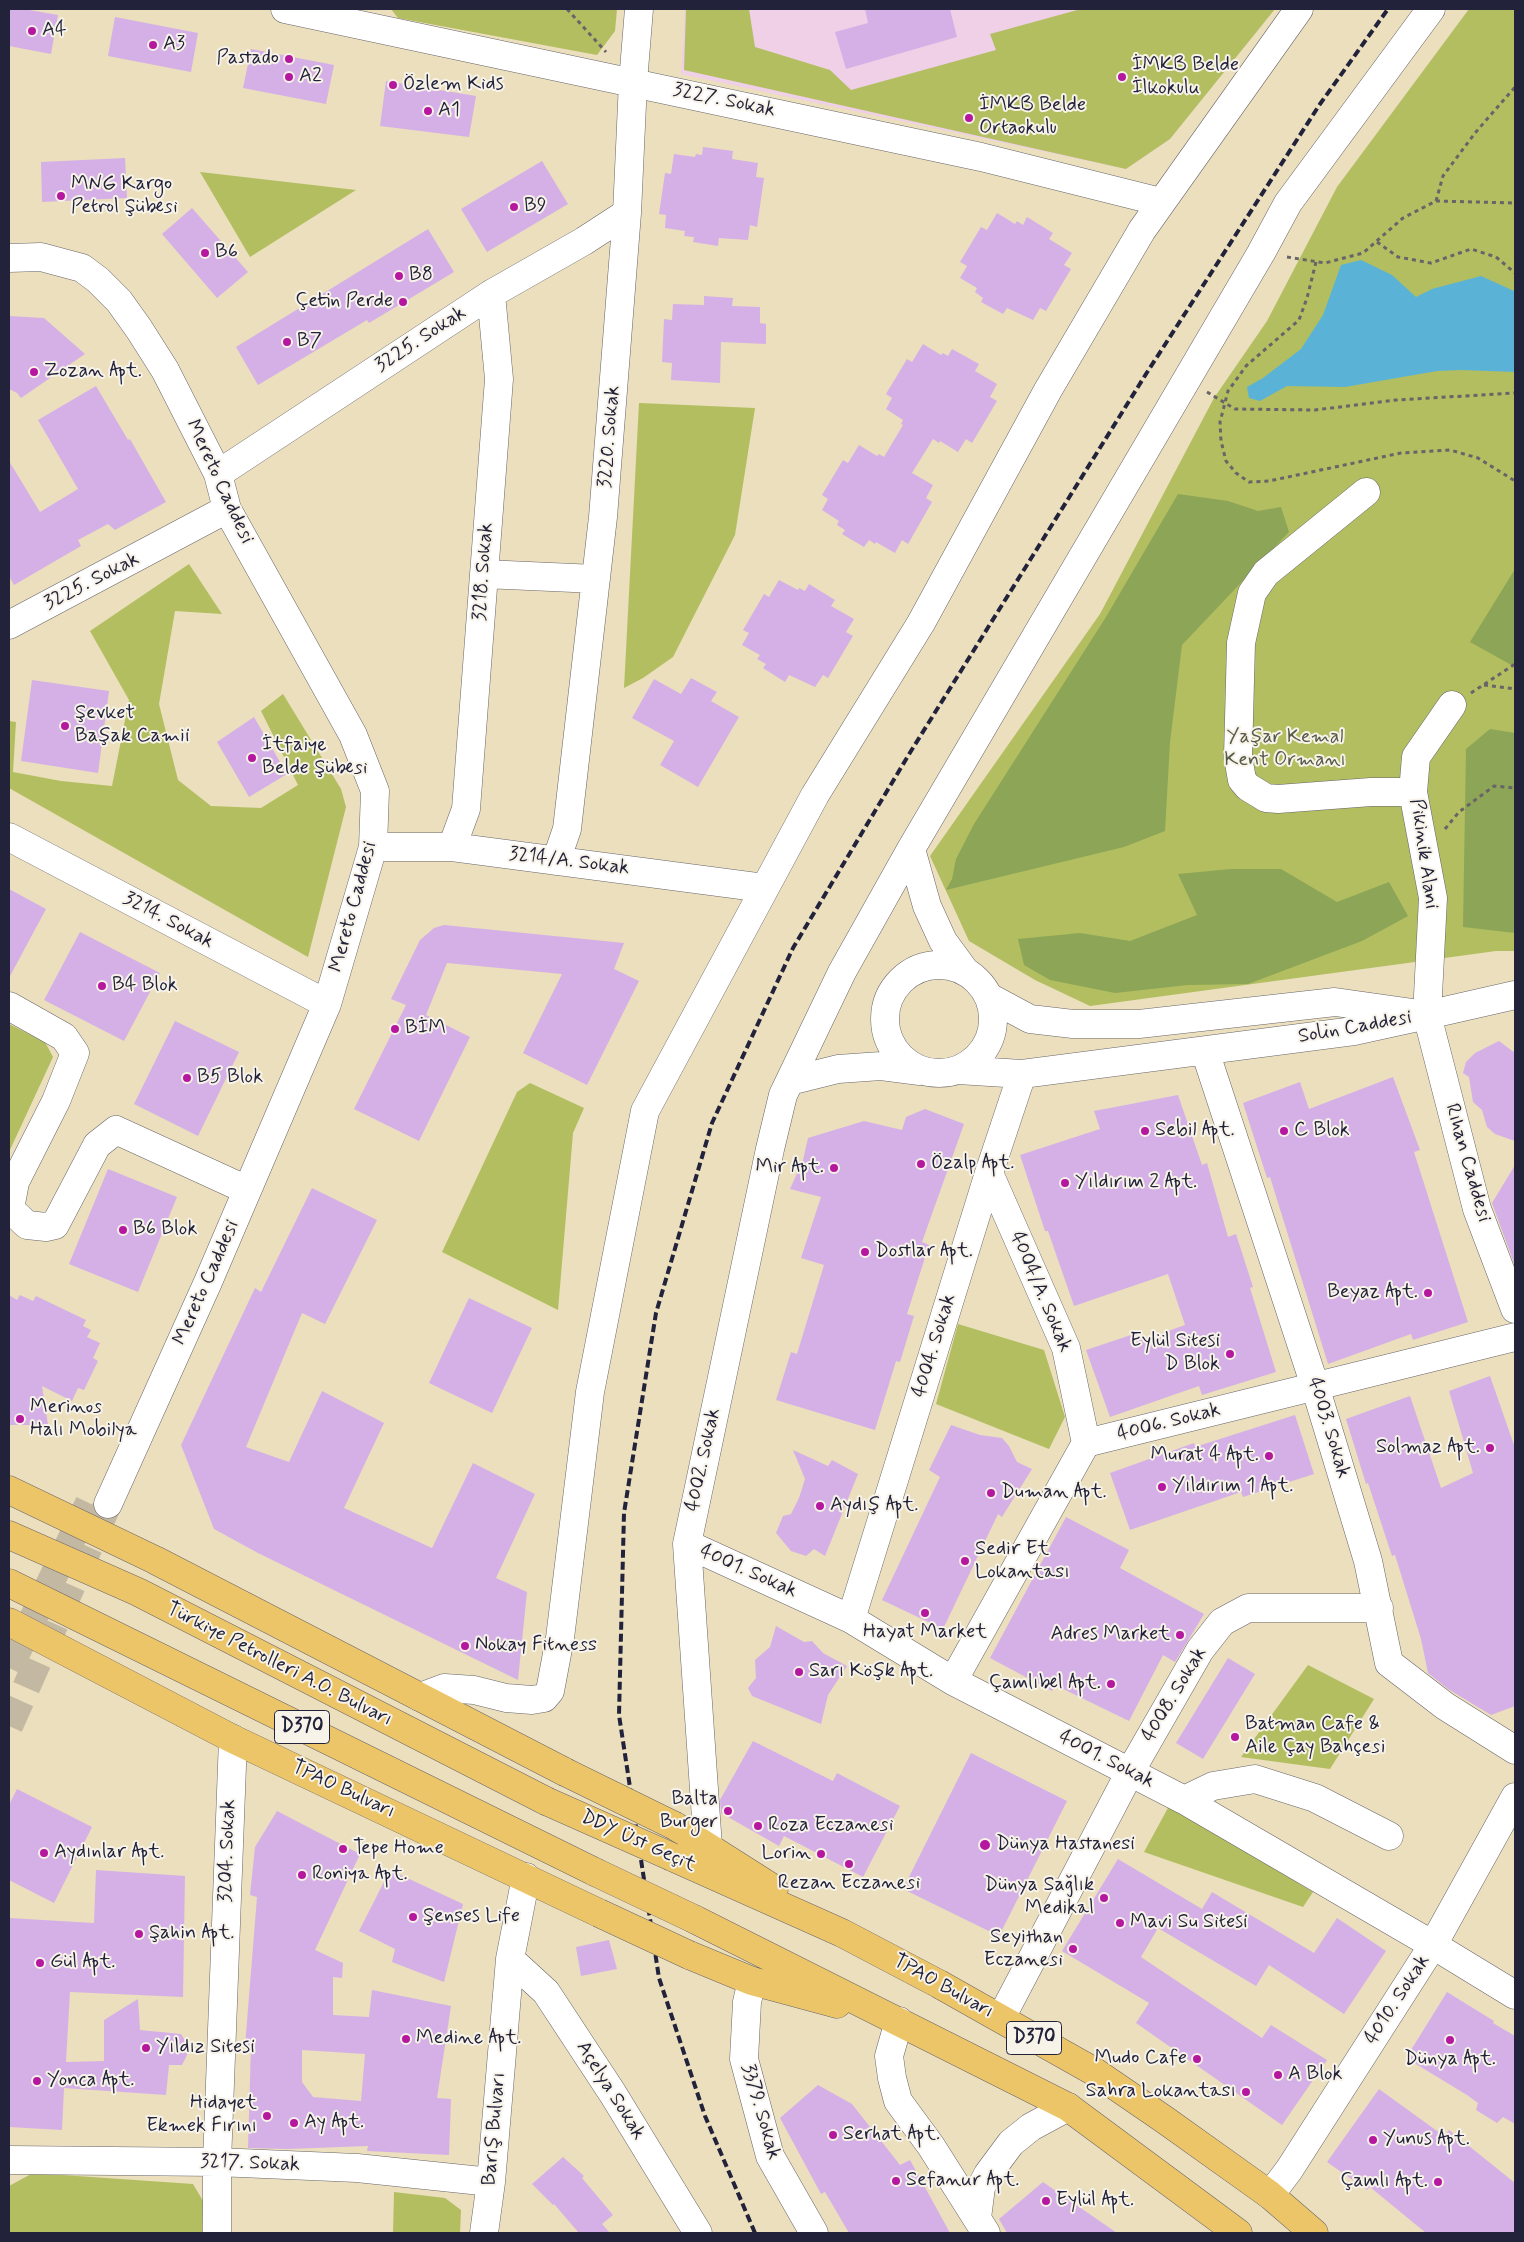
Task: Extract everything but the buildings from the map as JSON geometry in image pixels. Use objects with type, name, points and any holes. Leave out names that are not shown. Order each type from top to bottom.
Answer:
[{"type":"highway","points":[[9,1490],[155,1560],[565,1772],[675,1826],[842,1933]]},
{"type":"highway","name":"Türkiye Petrolleri A.O. Bulvarı","points":[[9,1535],[138,1592],[546,1801]]},
{"type":"highway","name":"TPAO Bulvarı","points":[[9,1583],[899,2021]]},
{"type":"highway","name":"TPAO Bulvarı","points":[[9,1622],[86,1660],[233,1739],[689,1955],[752,1981]]},
{"type":"highway","name":"DDY Üst Geçit","points":[[546,1801],[730,1884]]},
{"type":"highway","name":"TPAO Bulvarı","points":[[730,1884],[842,1933],[1001,2018],[1095,2072],[1270,2195],[1314,2233]]},
{"type":"highway","points":[[752,1981],[899,2021]]},
{"type":"highway","name":"D370","points":[[899,2021],[1068,2107],[1238,2233]]},
{"type":"street","name":"3227. Sokak","points":[[285,9],[374,18],[633,82],[981,157],[1161,202]]},
{"type":"street","name":"3220. Sokak","points":[[556,861],[568,830],[604,518],[628,213],[633,82],[639,9]]},
{"type":"street","points":[[420,1697],[444,1688],[474,1690],[506,1698],[532,1700],[544,1698],[550,1691],[560,1638],[590,1392],[645,1111],[815,795],[921,623],[1048,390],[1142,230],[1299,9]]},
{"type":"street","name":"4002. Sokak","points":[[708,1847],[687,1544],[783,1095],[842,972],[911,849],[1185,379],[1261,253],[1288,203],[1431,9]]},
{"type":"street","name":"3225. Sokak","points":[[218,474],[491,294],[584,241],[628,213]]},
{"type":"street","name":"Mereto Caddesi","points":[[9,258],[41,257],[82,268],[98,280],[119,301],[165,370],[218,474],[227,509],[353,735],[375,790],[373,847],[327,1004],[241,1188],[100,1500]]},
{"type":"street","name":"3218. Sokak","points":[[452,847],[466,809],[499,379],[491,294]]},
{"type":"street","points":[[1366,492],[1266,573],[1252,593],[1241,643],[1238,756],[1242,780],[1256,793],[1266,798],[1278,799],[1371,792],[1413,792]]},
{"type":"street","name":"3225. Sokak","points":[[9,625],[227,509]]},
{"type":"street","points":[[484,574],[596,579]]},
{"type":"street","name":"Pikinik Alani","points":[[1427,1015],[1433,898],[1413,792],[1416,757],[1452,705]]},
{"type":"street","name":"3214. Sokak","points":[[9,837],[327,1004]]},
{"type":"street","name":"3214/A. Sokak","points":[[373,847],[452,847],[764,888]]},
{"type":"street","points":[[790,1081],[838,1069],[881,1066],[941,1074],[958,1070],[974,1061],[986,1048],[992,1032],[994,1014],[989,997],[979,982],[965,971],[943,941],[927,906],[911,849]]},
{"type":"street","points":[[923,1071],[907,1063],[894,1050],[886,1034],[885,1016],[889,998],[899,983],[913,972],[930,966],[948,965],[965,971]]},
{"type":"street","points":[[1427,1015],[1515,995]]},
{"type":"street","name":"Solin Caddesi","points":[[989,997],[1030,1019],[1073,1024],[1139,1024],[1335,1002],[1427,1015]]},
{"type":"street","points":[[9,1006],[64,1037],[75,1053],[56,1101],[15,1182],[10,1209],[27,1225],[46,1227],[55,1225],[97,1145],[116,1130],[241,1188]]},
{"type":"street","name":"Solin Caddesi","points":[[958,1070],[1022,1074],[1354,1030],[1427,1015]]},
{"type":"street","name":"Rıhan Caddesi","points":[[1427,1015],[1477,1209],[1515,1309]]},
{"type":"street","name":"4003. Sokak","points":[[1205,1050],[1315,1386],[1368,1560],[1390,1663],[1445,1706],[1515,1750]]},
{"type":"street","name":"4004. Sokak","points":[[851,1619],[989,1173],[1022,1074]]},
{"type":"street","name":"4004/A. Sokak","points":[[989,1173],[1066,1348],[1086,1444]]},
{"type":"street","name":"4006. Sokak","points":[[1086,1444],[1515,1337]]},
{"type":"street","points":[[953,1681],[1086,1444]]},
{"type":"street","name":"4001. Sokak","points":[[687,1544],[851,1619],[953,1681],[1184,1800],[1433,1945],[1515,1996]]},
{"type":"street","name":"4008. Sokak","points":[[1001,2018],[1130,1772],[1200,1650],[1222,1622],[1248,1608],[1379,1608]]},
{"type":"street","name":"3204. Sokak","points":[[217,2233],[217,2162],[233,1739]]},
{"type":"street","points":[[1184,1800],[1213,1786],[1255,1778],[1315,1798],[1389,1836]]},
{"type":"street","name":"4010. Sokak","points":[[1270,2195],[1289,2170],[1433,1945],[1515,1797]]},
{"type":"street","name":"Barış Bulvarı","points":[[484,2233],[491,2182],[510,1959],[526,1877]]},
{"type":"street","name":"Açelya Sokak","points":[[510,1959],[546,1992],[614,2094],[698,2233]]},
{"type":"street","name":"3379. Sokak","points":[[752,1981],[747,2002],[744,2059],[770,2156],[814,2233]]},
{"type":"street","points":[[899,2021],[889,2056],[898,2100],[931,2146],[982,2226]]},
{"type":"street","points":[[982,2226],[981,2187],[988,2174],[1011,2143],[1031,2127],[1068,2107]]},
{"type":"street","name":"3217. Sokak","points":[[9,2160],[217,2162],[357,2168],[491,2182]]},
{"type":"path","points":[[567,9],[607,52]]},
{"type":"path","points":[[1436,201],[1443,176],[1475,133],[1515,87]]},
{"type":"path","points":[[1261,253],[1325,263],[1363,253],[1403,218],[1436,201],[1515,203]]},
{"type":"path","points":[[1377,242],[1398,257],[1431,263],[1471,249],[1496,257],[1515,272]]},
{"type":"path","points":[[1316,262],[1299,320],[1246,366],[1228,391],[1220,422],[1221,441],[1226,461],[1236,474],[1249,482],[1269,482],[1401,453],[1450,450],[1478,458],[1515,481]]},
{"type":"path","points":[[1185,379],[1236,409],[1315,410],[1396,400],[1515,393]]},
{"type":"path","points":[[1452,705],[1515,664]]},
{"type":"path","points":[[1484,685],[1515,689]]},
{"type":"path","points":[[1424,852],[1459,812],[1494,786],[1515,788]]},
{"type":"shaded area","points":[[685,9],[1275,9],[1170,139],[1126,169],[681,74]]},
{"type":"green space","points":[[391,9],[617,9],[615,31],[597,55],[398,18]]},
{"type":"green space","points":[[686,9],[749,9],[755,47],[830,70],[851,90],[996,50],[990,34],[1081,9],[1275,9],[1170,139],[1126,169],[684,70]]},
{"type":"green space","name":"Yaşar Kemal Kent Ormanı","points":[[1469,9],[1515,9],[1515,951],[1496,951],[1090,1006],[1035,980],[969,941],[930,856],[1100,614],[1214,398],[1267,321],[1337,187]]},
{"type":"green space","points":[[200,172],[356,190],[250,257]]},
{"type":"green space","points":[[639,403],[755,408],[735,535],[673,657],[643,678],[624,688]]},
{"type":"green space","points":[[1178,494],[1228,501],[1258,511],[1281,507],[1289,532],[1182,645],[1170,742],[1165,831],[1124,847],[946,890],[952,879],[956,859],[974,824],[1106,617]]},
{"type":"green space","points":[[189,564],[222,614],[175,611],[159,704],[178,780],[211,806],[261,808],[298,785],[261,711],[283,694],[341,789],[346,807],[308,957],[9,788],[9,721],[16,722],[13,772],[61,781],[112,786],[129,700],[90,631]]},
{"type":"green space","points":[[1515,569],[1515,667],[1470,642]]},
{"type":"green space","points":[[1490,729],[1515,733],[1515,933],[1463,927],[1466,749]]},
{"type":"green space","points":[[1231,869],[1281,869],[1337,902],[1389,882],[1408,916],[1362,941],[1248,984],[1188,985],[1115,993],[1050,980],[1024,965],[1018,939],[1080,933],[1130,941],[1197,915],[1178,874]]},
{"type":"green space","points":[[9,1024],[45,1042],[53,1057],[9,1152]]},
{"type":"green space","points":[[530,1083],[584,1108],[573,1133],[558,1310],[442,1252],[517,1092]]},
{"type":"green space","points":[[958,1324],[1044,1350],[1065,1417],[1049,1449],[936,1404]]},
{"type":"green space","points":[[1308,1665],[1374,1699],[1330,1769],[1241,1757]]},
{"type":"green space","points":[[1169,1806],[1313,1892],[1303,1907],[1144,1852]]},
{"type":"green space","points":[[33,2173],[193,2184],[203,2201],[202,2233],[9,2233],[9,2186]]},
{"type":"green space","points":[[394,2192],[445,2198],[461,2210],[460,2233],[393,2233]]},
{"type":"water","points":[[1361,260],[1392,275],[1416,297],[1432,289],[1481,276],[1514,291],[1515,372],[1437,371],[1345,387],[1287,386],[1260,401],[1249,398],[1247,387],[1263,378],[1301,349],[1323,315],[1341,265]]},
{"type":"tunnel","points":[[9,1668],[89,1503]]},
{"type":"tunnel","points":[[9,1726],[108,1504]]},
{"type":"railway","points":[[755,2233],[705,2116],[659,1978],[619,1715],[624,1513],[656,1313],[712,1123],[793,948],[911,751],[1146,374],[1320,104],[1388,9]]},
{"type":"place","name":"A4","points":[[32,31]]},
{"type":"place","name":"A3","points":[[153,45]]},
{"type":"place","name":"Pastado","points":[[289,59]]},
{"type":"place","name":"A2","points":[[289,77]]},
{"type":"place","name":"İMKB Belde İlkokulu","points":[[1122,77]]},
{"type":"place","name":"Özlem Kids","points":[[393,85]]},
{"type":"place","name":"A1","points":[[428,111]]},
{"type":"place","name":"İMKB Belde Ortaokulu","points":[[969,118]]},
{"type":"place","name":"MNG Kargo Petrol Şübesi","points":[[61,196]]},
{"type":"place","name":"B9","points":[[514,207]]},
{"type":"place","name":"B6","points":[[205,253]]},
{"type":"place","name":"B8","points":[[399,276]]},
{"type":"place","name":"Çetin Perde","points":[[403,302]]},
{"type":"place","name":"B7","points":[[287,342]]},
{"type":"place","name":"Zozan Apt.","points":[[34,372]]},
{"type":"place","name":"Şevket Başak Camii","points":[[65,726]]},
{"type":"place","name":"İtfaiye Belde Şübesi","points":[[252,758]]},
{"type":"place","name":"B4 Blok","points":[[102,986]]},
{"type":"place","name":"BİM","points":[[395,1029]]},
{"type":"place","name":"B5 Blok","points":[[187,1078]]},
{"type":"place","name":"Sebil Apt.","points":[[1145,1131]]},
{"type":"place","name":"C Blok","points":[[1284,1131]]},
{"type":"place","name":"Özalp Apt.","points":[[921,1164]]},
{"type":"place","name":"Mir Apt.","points":[[834,1168]]},
{"type":"place","name":"Yıldırım 2 Apt.","points":[[1065,1183]]},
{"type":"place","name":"B6 Blok","points":[[123,1230]]},
{"type":"place","name":"Dostlar Apt.","points":[[865,1252]]},
{"type":"place","name":"Beyaz Apt.","points":[[1428,1293]]},
{"type":"place","name":"Eylül Sitesi D Blok","points":[[1230,1354]]},
{"type":"place","name":"Merinos Halı Mobilya","points":[[20,1419]]},
{"type":"place","name":"Solmaz Apt.","points":[[1490,1448]]},
{"type":"place","name":"Murat 4 Apt.","points":[[1269,1456]]},
{"type":"place","name":"Yıldırım 1 Apt.","points":[[1162,1487]]},
{"type":"place","name":"Duman Apt.","points":[[991,1493]]},
{"type":"place","name":"Aydış Apt.","points":[[820,1506]]},
{"type":"place","name":"Sedir Et Lokantası","points":[[965,1561]]},
{"type":"place","name":"Hayat Market","points":[[925,1613]]},
{"type":"place","name":"Adres Market","points":[[1180,1635]]},
{"type":"place","name":"Nokay Fitness","points":[[465,1646]]},
{"type":"place","name":"Sarı Köşk Apt.","points":[[799,1672]]},
{"type":"place","name":"Çamlıbel Apt.","points":[[1111,1684]]},
{"type":"place","name":"Batman Cafe & Aile Çay Bahçesi","points":[[1235,1737]]},
{"type":"place","name":"Balta Burger","points":[[728,1811]]},
{"type":"place","name":"Roza Eczanesi","points":[[758,1826]]},
{"type":"place","name":"Dünya Hastanesi","points":[[985,1845]]},
{"type":"place","name":"Tepe Home","points":[[343,1849]]},
{"type":"place","name":"Aydınlar Apt.","points":[[44,1853]]},
{"type":"place","name":"Lorin","points":[[821,1854]]},
{"type":"place","name":"Rezan Eczanesi","points":[[849,1864]]},
{"type":"place","name":"Roniya Apt.","points":[[302,1875]]},
{"type":"place","name":"Dünya Sağlık Medikal","points":[[1104,1898]]},
{"type":"place","name":"Şenses Life","points":[[413,1917]]},
{"type":"place","name":"Mavi Su Sitesi","points":[[1120,1923]]},
{"type":"place","name":"Şahin Apt.","points":[[139,1934]]},
{"type":"place","name":"Seyithan Eczanesi","points":[[1073,1949]]},
{"type":"place","name":"Gül Apt.","points":[[40,1963]]},
{"type":"place","name":"Medine Apt.","points":[[406,2039]]},
{"type":"place","name":"Dünya Apt.","points":[[1450,2040]]},
{"type":"place","name":"Yıldız Sitesi","points":[[146,2048]]},
{"type":"place","name":"Mudo Cafe","points":[[1197,2059]]},
{"type":"place","name":"A Blok","points":[[1278,2075]]},
{"type":"place","name":"Yonca Apt.","points":[[37,2081]]},
{"type":"place","name":"Sahra Lokantası","points":[[1246,2092]]},
{"type":"place","name":"Hidayet Ekmek Fırını","points":[[267,2116]]},
{"type":"place","name":"Ay Apt.","points":[[294,2123]]},
{"type":"place","name":"Serhat Apt.","points":[[833,2135]]},
{"type":"place","name":"Yunus Apt.","points":[[1373,2140]]},
{"type":"place","name":"Sefanur Apt.","points":[[896,2181]]},
{"type":"place","name":"Çamlı Apt.","points":[[1438,2182]]},
{"type":"place","name":"Eylül Apt.","points":[[1046,2201]]}]
